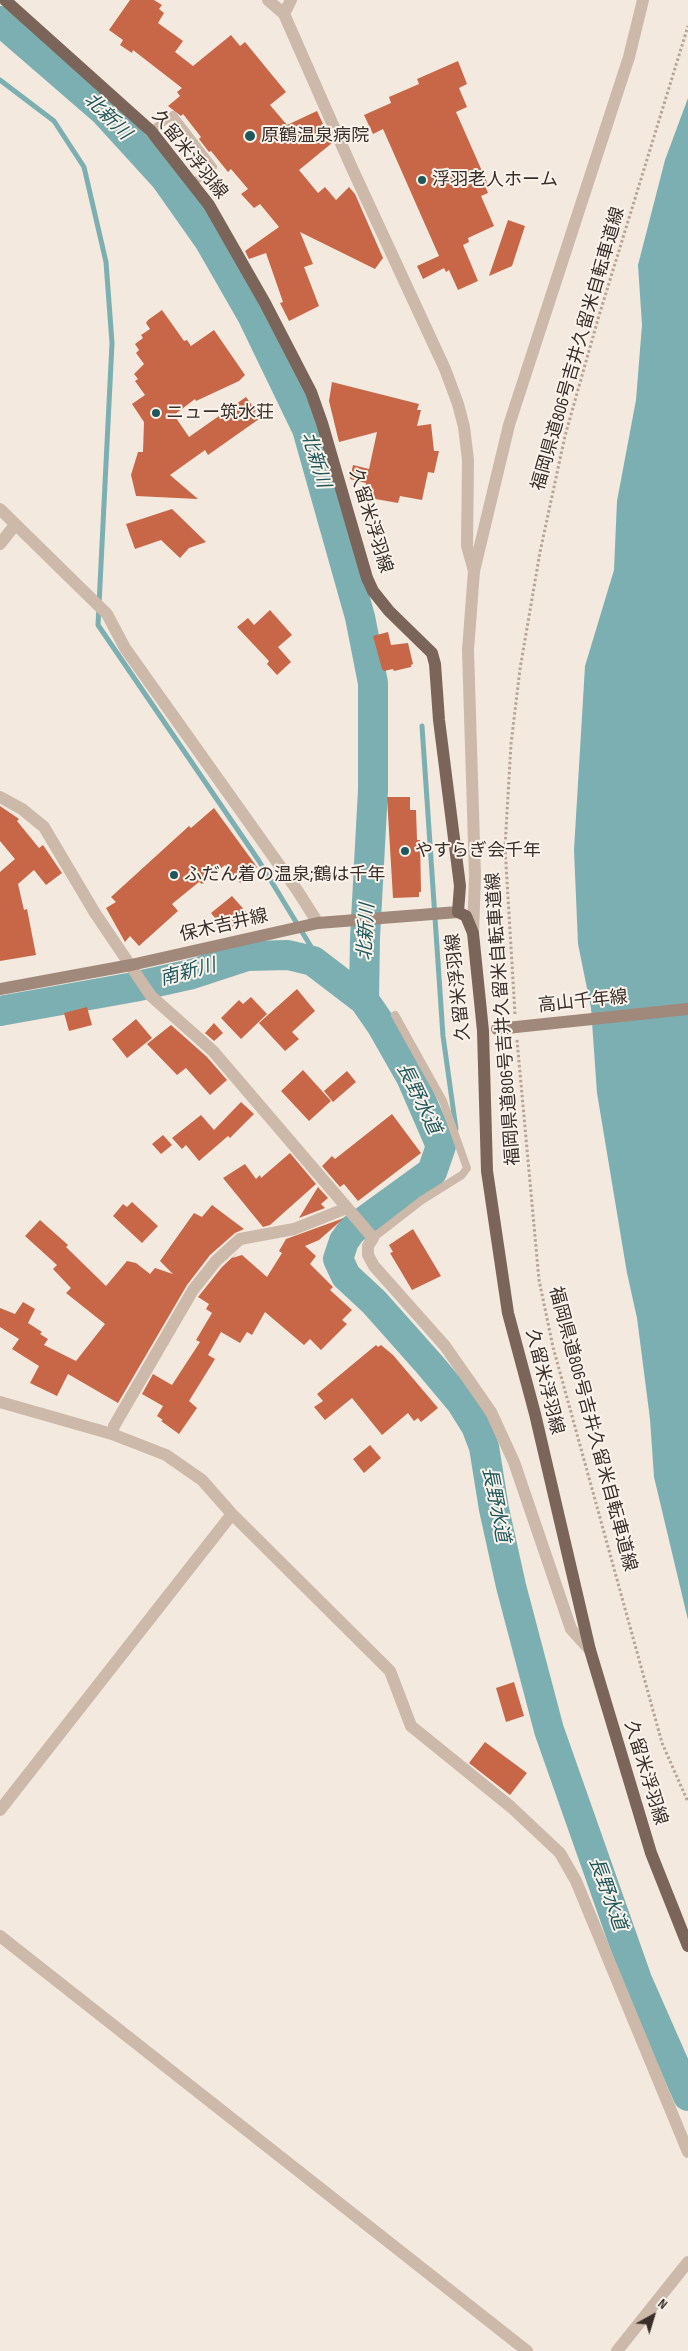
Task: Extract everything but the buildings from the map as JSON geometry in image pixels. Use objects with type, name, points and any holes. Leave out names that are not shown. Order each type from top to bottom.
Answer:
[{"type":"main road","name":"久留米浮羽線","points":[[5,0],[151,131],[209,205],[265,303],[311,392],[322,423],[367,578],[388,611],[432,653],[435,664],[439,720],[460,886],[458,912],[466,916],[473,933],[483,1032],[487,1171],[508,1313],[535,1414],[590,1650],[651,1853],[688,1946]]},
{"type":"main road","name":"保木吉井線","points":[[0,989],[134,970],[288,930],[336,920],[458,912]]},
{"type":"main road","name":"高山千年線","points":[[483,1032],[688,1009]]},
{"type":"street","points":[[268,0],[284,14],[351,166],[445,370],[458,404],[464,427],[468,460],[466,546],[474,571]]},
{"type":"street","points":[[284,14],[291,0]]},
{"type":"street","points":[[473,933],[475,876],[468,650],[474,571],[509,425],[628,57],[643,0]]},
{"type":"street","points":[[0,509],[108,614],[125,648],[297,890],[314,924]]},
{"type":"street","points":[[0,544],[15,525]]},
{"type":"street","points":[[0,797],[22,809],[44,827],[95,913],[151,996],[213,1051],[373,1238],[368,1246],[368,1255],[374,1266],[445,1346],[491,1412],[514,1462],[571,1629],[590,1650]]},
{"type":"street","points":[[112,1434],[114,1426],[193,1290],[216,1261],[240,1239],[294,1229],[348,1210]]},
{"type":"street","points":[[0,1402],[112,1434],[166,1454],[202,1480],[232,1514],[390,1671],[411,1726],[512,1807],[560,1853],[576,1881],[688,2152]]},
{"type":"street","points":[[0,1810],[232,1514]]},
{"type":"street","points":[[0,1936],[527,2351]]},
{"type":"street","points":[[618,2351],[688,2262]]},
{"type":"lane","points":[[151,131],[172,115],[213,167],[192,184]]},
{"type":"lane","points":[[373,1238],[422,1200],[462,1175],[467,1168],[450,1125],[443,1101],[394,1015]]},
{"type":"path","name":"福岡県道806号吉井久留米自転車道線","points":[[515,1023],[505,847],[511,744],[519,679],[540,552],[573,409],[688,26]]},
{"type":"path","name":"福岡県道806号吉井久留米自転車道線","points":[[516,1032],[539,1280],[553,1347],[662,1743],[688,1802]]},
{"type":"water","points":[[688,98],[688,1620],[654,1477],[650,1419],[637,1318],[627,1273],[597,1093],[591,1008],[578,944],[574,850],[585,666],[614,570],[617,501],[636,400],[642,325],[638,265],[665,160]]},
{"type":"waterway","name":"北新川","points":[[0,21],[104,111],[166,179],[209,240],[252,315],[307,429],[360,617],[373,683],[373,790],[365,938],[364,1000]]},
{"type":"waterway","points":[[0,80],[54,121],[84,167],[106,262],[112,343],[98,625],[259,861],[313,950],[313,961]]},
{"type":"waterway","points":[[422,726],[443,1036],[456,1129],[441,1146]]},
{"type":"waterway","name":"長野水道","points":[[0,1011],[134,987],[192,974],[247,956],[288,955],[313,961],[364,1000],[382,1026],[411,1077],[441,1146],[432,1172],[352,1230],[344,1241],[338,1259],[346,1276],[374,1302],[430,1365],[461,1402],[476,1426],[484,1447],[494,1509],[511,1586],[549,1730],[637,1980],[688,2096]]},
{"type":"place","name":"原鶴温泉病院","points":[[250,136]]},
{"type":"place","name":"浮羽老人ホーム","points":[[422,180]]},
{"type":"place","name":"ニュー筑水荘","points":[[156,413]]},
{"type":"place","name":"やすらぎ会千年","points":[[405,851]]},
{"type":"place","name":"ふだん着の温泉;鶴は千年","points":[[174,875]]},
{"type":"water label","name":"南新川","points":[[188,973]]}]
